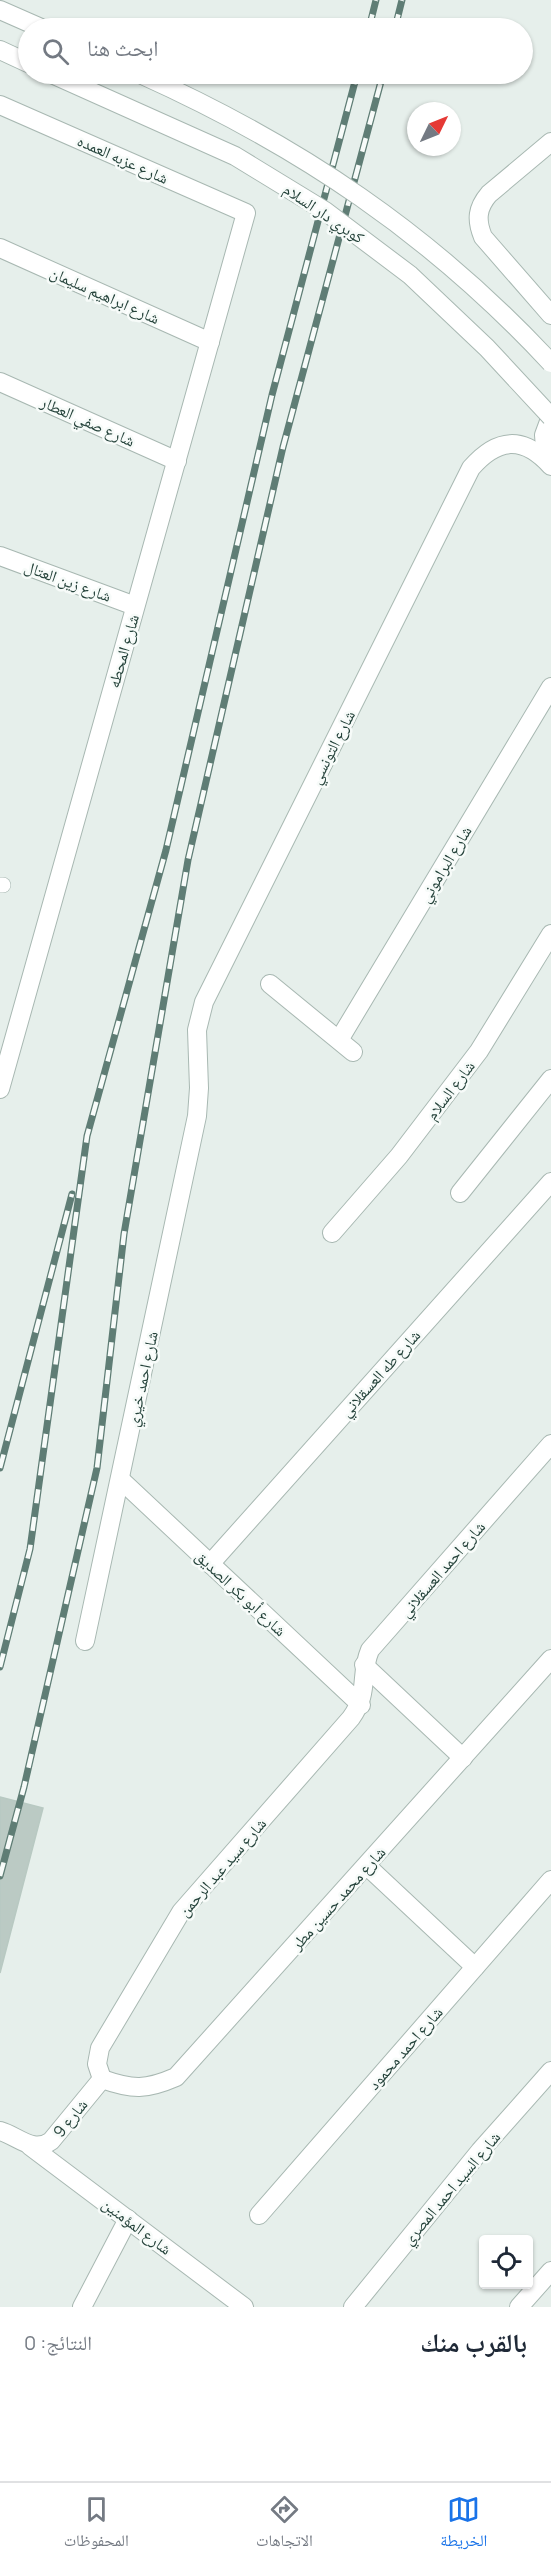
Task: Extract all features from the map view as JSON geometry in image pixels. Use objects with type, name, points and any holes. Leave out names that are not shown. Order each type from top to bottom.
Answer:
[{"type":"street","points":[[0,10],[18,18]]},
{"type":"street","points":[[0,50],[18,58]]},
{"type":"street","name":"كوبري دار السلام","points":[[74,84],[235,156],[325,211],[410,275],[487,348],[551,416]]},
{"type":"street","name":"كوبري دار السلام","points":[[161,84],[251,127],[344,183],[430,248],[511,320],[551,363]]},
{"type":"street","name":"شارع عزبه العمده","points":[[0,105],[246,213]]},
{"type":"street","points":[[551,142],[489,194],[481,203],[478,214],[483,237],[551,315]]},
{"type":"street","name":"شارع المحطه","points":[[0,1089],[246,213]]},
{"type":"street","name":"شارع ابراهيم سليمان","points":[[0,248],[210,342]]},
{"type":"street","name":"شارع صفي العطار","points":[[0,382],[177,461]]},
{"type":"street","points":[[549,463],[544,435],[551,416]]},
{"type":"street","name":"شارع التونسي","points":[[197,1116],[198,1030],[204,1002],[471,468],[486,451],[507,444],[528,447],[549,463]]},
{"type":"street","name":"شارع زين العتال","points":[[0,556],[135,606]]},
{"type":"street","name":"شارع البراموني","points":[[339,1040],[551,687]]},
{"type":"street","name":"شارع السلام","points":[[332,1233],[399,1156],[479,1051],[551,934]]},
{"type":"street","points":[[270,984],[353,1053]]},
{"type":"street","points":[[460,1193],[551,1079]]},
{"type":"street","name":"شارع احمد خيري","points":[[85,1641],[197,1116]]},
{"type":"street","name":"شارع طه العسقلاني","points":[[210,1564],[551,1182]]},
{"type":"street","name":"شارع احمد العسقلاني","points":[[361,1705],[366,1679],[364,1665],[370,1650],[551,1444]]},
{"type":"street","name":"شارع أبو بكر الصديق","points":[[121,1480],[361,1705]]},
{"type":"street","name":"شارع محمد حسين مطر","points":[[102,2079],[126,2087],[153,2087],[176,2077],[551,1659]]},
{"type":"street","points":[[364,1665],[463,1758]]},
{"type":"street","name":"شارع سيد عبد الرحمن","points":[[102,2079],[98,2064],[100,2048],[181,1912],[361,1705]]},
{"type":"street","points":[[366,1866],[475,1967]]},
{"type":"street","name":"شارع احمد محمود","points":[[259,2215],[551,1880]]},
{"type":"street","name":"شارع السيد احمد المصري","points":[[353,2307],[480,2151],[551,2071]]},
{"type":"street","name":"شارع 9","points":[[30,2146],[45,2145],[51,2141],[102,2079]]},
{"type":"street","points":[[0,2131],[12,2134],[30,2146]]},
{"type":"street","name":"شارع المؤمنين","points":[[30,2146],[243,2307]]},
{"type":"street","points":[[82,2307],[128,2219]]},
{"type":"street","points":[[519,2307],[551,2271]]},
{"type":"building","points":[[0,1797],[43,1808],[0,1973]]},
{"type":"railway","points":[[372,18],[376,0]]},
{"type":"railway","points":[[398,18],[402,0]]},
{"type":"railway","points":[[0,1667],[30,1549],[87,1136],[166,850],[272,395],[354,84]]},
{"type":"railway","points":[[0,1876],[24,1787],[97,1468],[124,1234],[188,860],[283,447],[380,84]]},
{"type":"railway","points":[[0,1468],[72,1194]]}]
